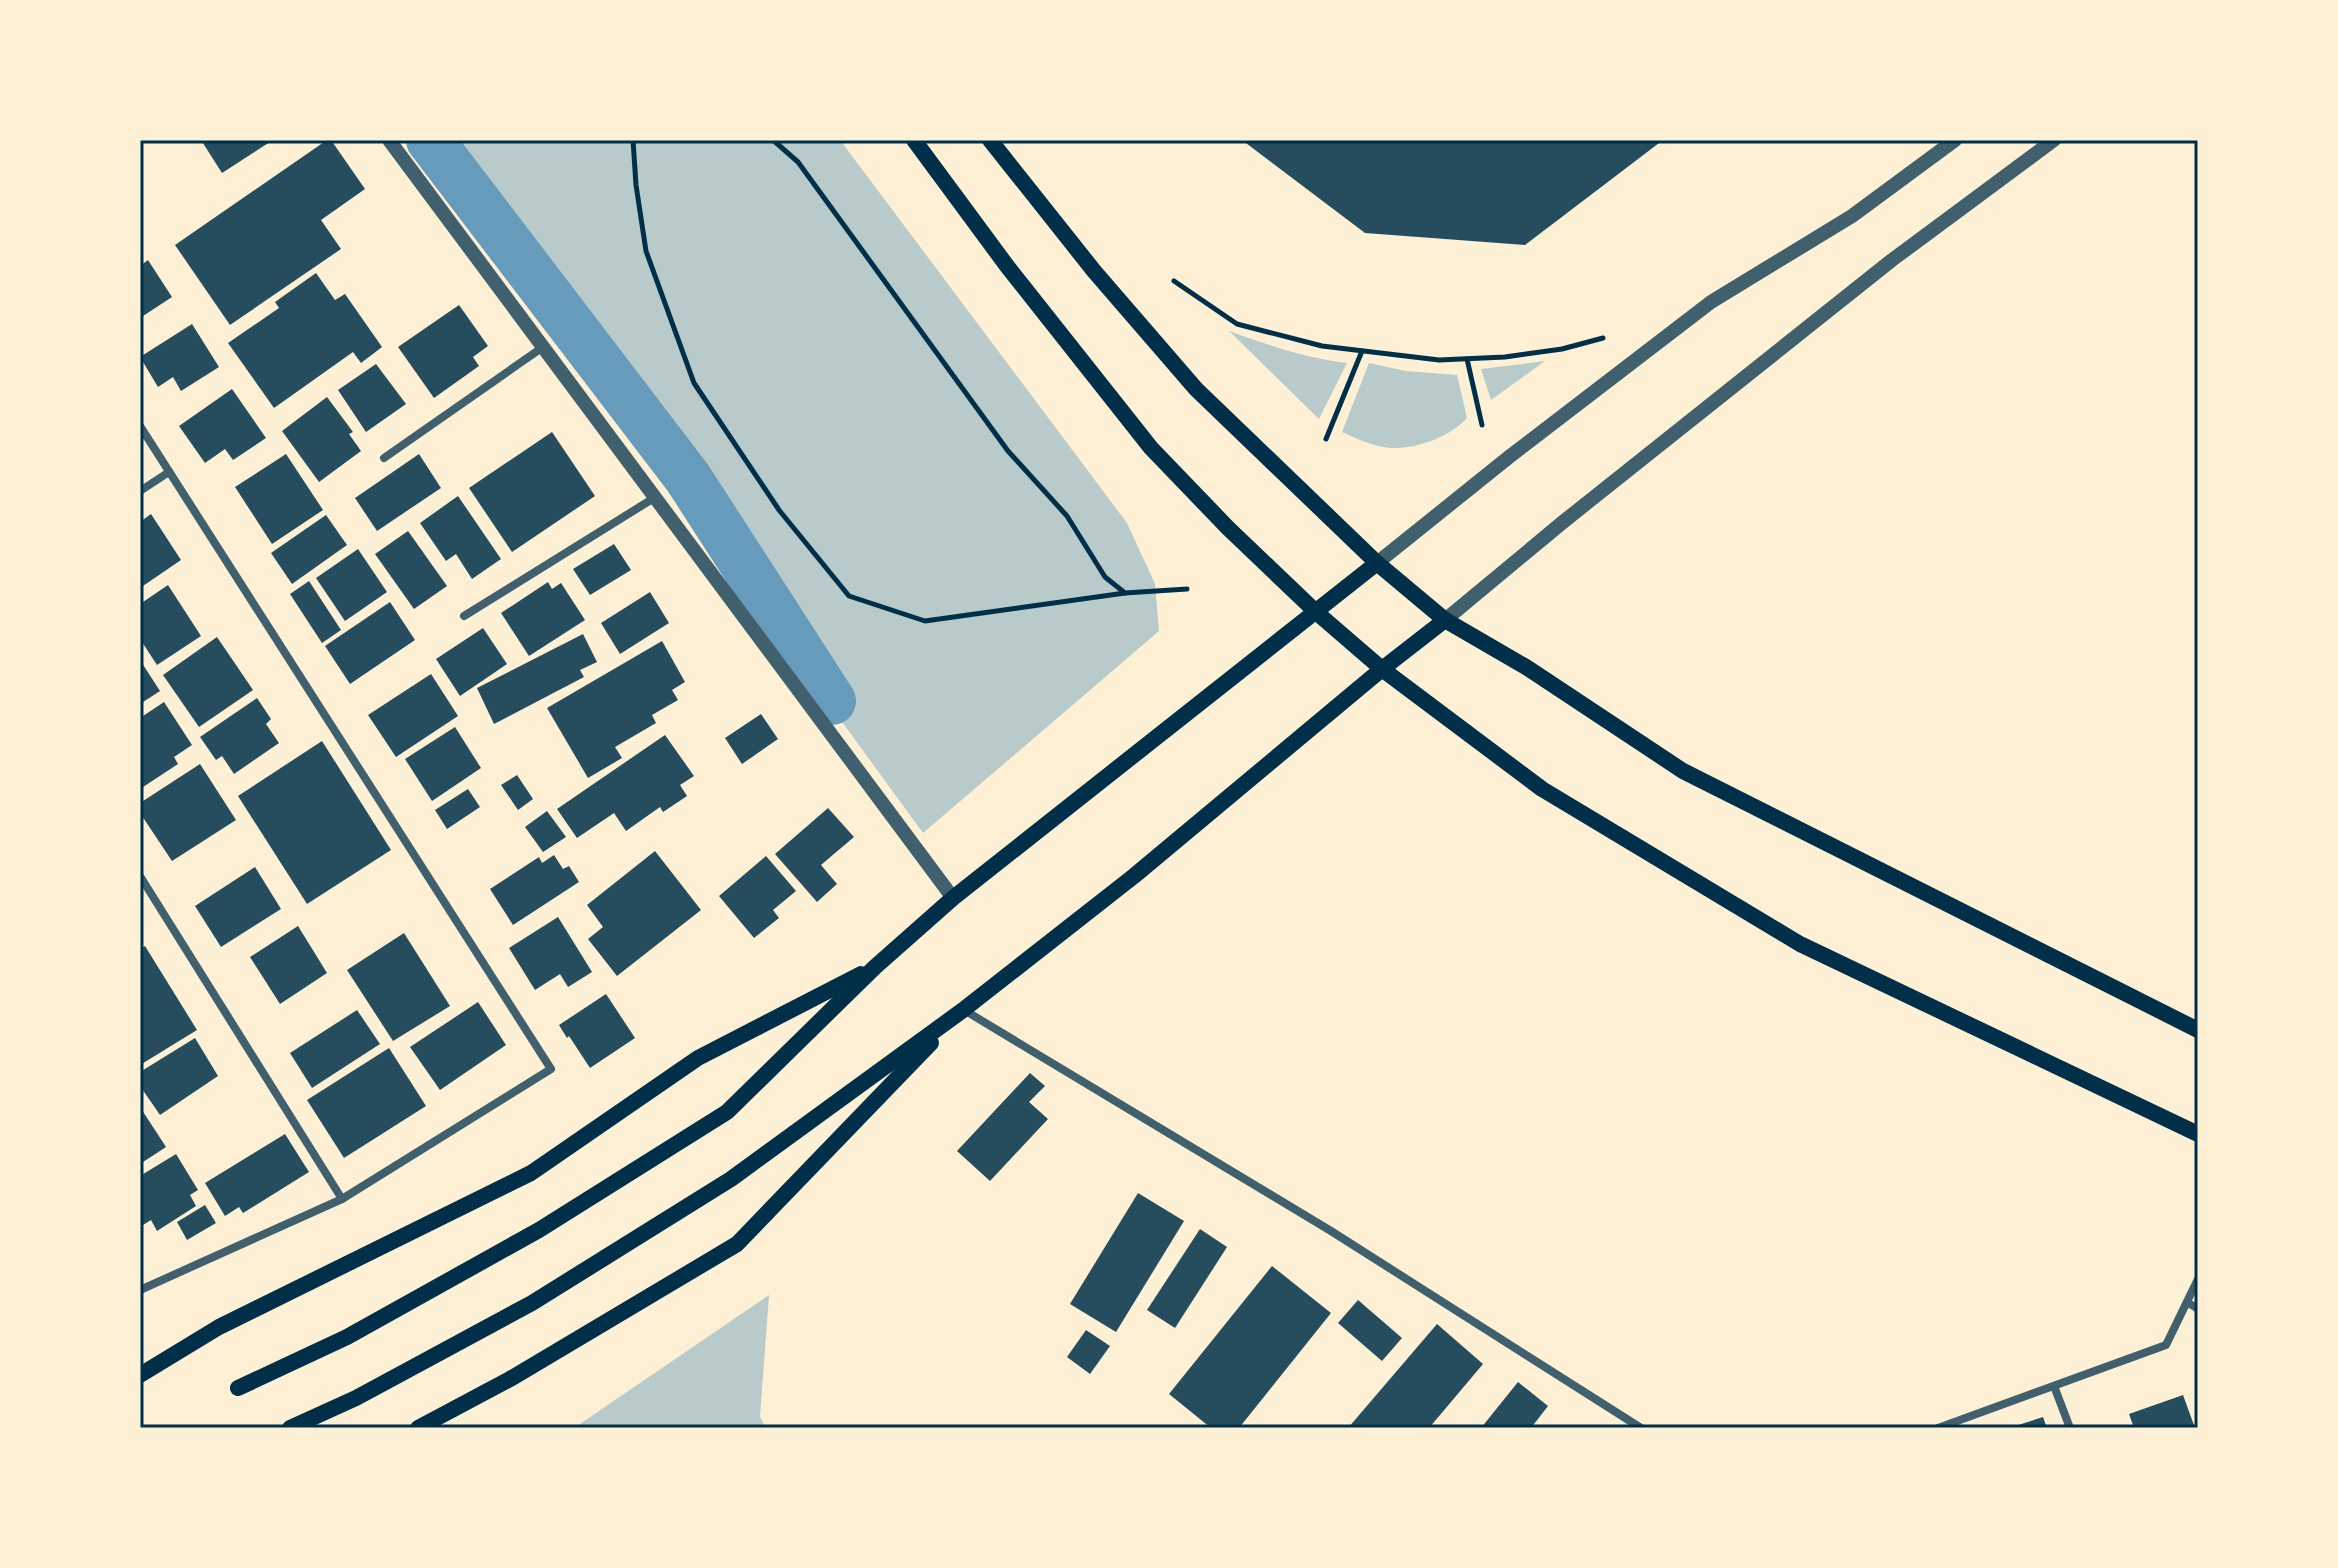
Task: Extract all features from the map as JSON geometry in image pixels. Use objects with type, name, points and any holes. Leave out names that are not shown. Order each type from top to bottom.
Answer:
[{"type":"main road","points":[[914,140],[1007,266],[1151,448],[1228,528],[1316,612],[1382,669],[1542,789],[1800,944],[2198,1134]]},
{"type":"main road","points":[[990,140],[1094,271],[1196,389],[1377,563],[1445,620],[1526,667],[1683,771],[2198,1030]]},
{"type":"main road","points":[[238,1388],[347,1337],[539,1230],[727,1112],[875,967],[953,898],[1377,563]]},
{"type":"main road","points":[[290,1428],[356,1398],[546,1295],[731,1179],[963,1010],[1134,876],[1445,620]]},
{"type":"main road","points":[[140,1375],[219,1327],[531,1173],[698,1058],[875,967]]},
{"type":"main road","points":[[418,1428],[510,1379],[737,1244],[963,1010]]},
{"type":"street","points":[[389,140],[953,898]]},
{"type":"street","points":[[1377,563],[1711,302],[1852,216],[1955,140]]},
{"type":"street","points":[[1445,620],[1892,260],[2054,140]]},
{"type":"street","points":[[384,458],[543,347]]},
{"type":"street","points":[[140,426],[551,1069],[342,1199],[140,1290]]},
{"type":"street","points":[[140,491],[169,472]]},
{"type":"street","points":[[464,616],[654,498]]},
{"type":"street","points":[[140,876],[342,1199]]},
{"type":"street","points":[[963,1010],[1331,1231],[1641,1428]]},
{"type":"street","points":[[1938,1428],[2166,1345],[2198,1279]]},
{"type":"street","points":[[2187,1302],[2198,1309]]},
{"type":"street","points":[[2054,1386],[2070,1428]]},
{"type":"path","points":[[633,140],[646,251],[694,383],[779,510],[849,596],[925,621],[1125,593],[1187,589]]},
{"type":"path","points":[[773,140],[798,162],[1008,451],[1067,516],[1105,577],[1125,593]]},
{"type":"path","points":[[1174,281],[1237,324],[1322,346],[1439,360],[1505,357],[1562,349],[1603,338]]},
{"type":"path","points":[[1326,439],[1362,351]]},
{"type":"path","points":[[1467,359],[1482,425]]},
{"type":"shaded area","points":[[418,140],[840,140],[1127,523],[1155,584],[1159,631],[923,833]]},
{"type":"shaded area","points":[[1229,331],[1301,354],[1347,363],[1319,419]]},
{"type":"shaded area","points":[[1545,361],[1491,400],[1481,369]]},
{"type":"shaded area","points":[[1369,363],[1406,371],[1457,375],[1467,418],[1442,436],[1401,448],[1378,446],[1342,432]]},
{"type":"shaded area","points":[[769,1295],[760,1417],[766,1428],[574,1428]]},
{"type":"building","points":[[201,140],[273,140],[222,173]]},
{"type":"building","points":[[331,140],[365,189],[321,220],[341,249],[230,325],[175,245]]},
{"type":"building","points":[[1242,140],[1663,140],[1525,245],[1365,233]]},
{"type":"building","points":[[148,260],[172,297],[140,318],[140,266]]},
{"type":"building","points":[[316,273],[335,300],[345,294],[382,347],[361,363],[353,352],[274,408],[228,343],[279,308],[275,302]]},
{"type":"building","points":[[459,305],[488,346],[473,357],[479,366],[434,398],[398,347]]},
{"type":"building","points":[[192,324],[219,367],[181,391],[173,377],[158,387],[140,357]]},
{"type":"building","points":[[376,364],[406,404],[366,432],[338,390]]},
{"type":"building","points":[[232,389],[266,438],[233,460],[225,449],[205,463],[179,426]]},
{"type":"building","points":[[327,397],[353,432],[349,434],[361,451],[319,482],[282,431]]},
{"type":"building","points":[[552,432],[595,496],[512,552],[469,488]]},
{"type":"building","points":[[286,454],[323,510],[272,544],[235,487]]},
{"type":"building","points":[[419,454],[441,488],[377,531],[355,498]]},
{"type":"building","points":[[458,496],[501,559],[472,579],[456,554],[446,561],[420,523]]},
{"type":"building","points":[[151,514],[181,560],[140,588],[140,522]]},
{"type":"building","points":[[326,515],[347,545],[292,584],[271,553]]},
{"type":"building","points":[[408,531],[447,586],[414,609],[375,554]]},
{"type":"building","points":[[614,544],[631,570],[590,595],[573,569]]},
{"type":"building","points":[[358,549],[387,592],[345,621],[316,578]]},
{"type":"building","points":[[309,581],[341,630],[322,643],[290,594]]},
{"type":"building","points":[[548,582],[552,589],[561,583],[585,620],[529,656],[501,613]]},
{"type":"building","points":[[168,585],[201,636],[157,665],[140,639],[140,604]]},
{"type":"building","points":[[650,592],[669,623],[620,654],[601,623]]},
{"type":"building","points":[[390,602],[415,640],[350,684],[325,646]]},
{"type":"building","points":[[483,628],[507,664],[460,696],[436,659]]},
{"type":"building","points":[[583,634],[597,662],[580,670],[584,677],[494,724],[477,688]]},
{"type":"building","points":[[217,637],[253,690],[199,727],[163,675]]},
{"type":"building","points":[[662,641],[685,682],[672,690],[678,700],[652,715],[656,723],[615,747],[622,758],[588,778],[547,708]]},
{"type":"building","points":[[140,660],[160,691],[140,704]]},
{"type":"building","points":[[431,674],[458,716],[396,757],[368,715]]},
{"type":"building","points":[[257,698],[271,719],[266,724],[279,743],[234,774],[222,756],[216,760],[200,737]]},
{"type":"building","points":[[164,702],[192,745],[174,757],[178,764],[140,789],[140,718]]},
{"type":"building","points":[[761,714],[778,739],[742,764],[725,738]]},
{"type":"building","points":[[455,727],[481,768],[432,801],[405,759]]},
{"type":"building","points":[[665,735],[694,776],[680,785],[687,796],[663,812],[660,807],[626,831],[614,813],[577,838],[557,809]]},
{"type":"building","points":[[322,741],[391,850],[307,904],[238,796]]},
{"type":"building","points":[[200,764],[236,820],[172,861],[140,813],[140,803]]},
{"type":"building","points":[[517,775],[533,799],[518,810],[501,785]]},
{"type":"building","points":[[468,789],[480,807],[447,829],[435,810]]},
{"type":"building","points":[[828,808],[854,837],[821,865],[837,884],[817,902],[775,854]]},
{"type":"building","points":[[547,811],[566,837],[543,852],[525,827]]},
{"type":"building","points":[[655,851],[701,910],[617,976],[588,939],[603,927],[587,905]]},
{"type":"building","points":[[554,855],[563,869],[569,866],[579,882],[513,925],[490,889],[539,857],[542,863]]},
{"type":"building","points":[[766,856],[796,891],[773,910],[779,918],[754,938],[719,896]]},
{"type":"building","points":[[255,867],[281,909],[221,947],[195,906]]},
{"type":"building","points":[[558,917],[592,972],[568,987],[560,974],[535,990],[509,948]]},
{"type":"building","points":[[298,926],[327,973],[280,1004],[250,957]]},
{"type":"building","points":[[404,933],[450,1006],[393,1041],[347,970]]},
{"type":"building","points":[[145,946],[197,1030],[140,1065],[140,949]]},
{"type":"building","points":[[606,994],[635,1038],[590,1068],[559,1025]]},
{"type":"building","points":[[478,1002],[506,1045],[440,1090],[410,1047]]},
{"type":"building","points":[[357,1010],[380,1044],[312,1088],[290,1053]]},
{"type":"building","points":[[195,1038],[218,1076],[160,1115],[140,1086],[140,1072]]},
{"type":"building","points":[[389,1048],[426,1106],[344,1158],[307,1100]]},
{"type":"building","points":[[1030,1073],[1045,1086],[1029,1102],[1048,1119],[990,1181],[957,1151]]},
{"type":"building","points":[[140,1107],[166,1147],[140,1164]]},
{"type":"building","points":[[285,1134],[309,1172],[243,1213],[239,1207],[225,1216],[205,1183]]},
{"type":"building","points":[[176,1154],[198,1190],[190,1195],[196,1206],[157,1231],[151,1220],[140,1227],[140,1176]]},
{"type":"building","points":[[1138,1193],[1184,1221],[1116,1332],[1070,1304]]},
{"type":"building","points":[[205,1205],[216,1223],[187,1240],[177,1222]]},
{"type":"building","points":[[1200,1229],[1227,1247],[1175,1328],[1147,1310]]},
{"type":"building","points":[[1272,1266],[1331,1313],[1239,1428],[1211,1428],[1169,1394]]},
{"type":"building","points":[[1358,1300],[1402,1338],[1382,1361],[1338,1323]]},
{"type":"building","points":[[1437,1324],[1483,1364],[1429,1428],[1348,1428]]},
{"type":"building","points":[[1086,1330],[1110,1346],[1090,1374],[1067,1357]]},
{"type":"building","points":[[1518,1382],[1548,1406],[1531,1428],[1481,1428]]},
{"type":"building","points":[[2183,1395],[2195,1428],[2134,1428],[2129,1414]]},
{"type":"building","points":[[2043,1417],[2047,1428],[2012,1428],[2012,1427]]},
{"type":"waterway","points":[[430,140],[688,478],[832,701]]}]
